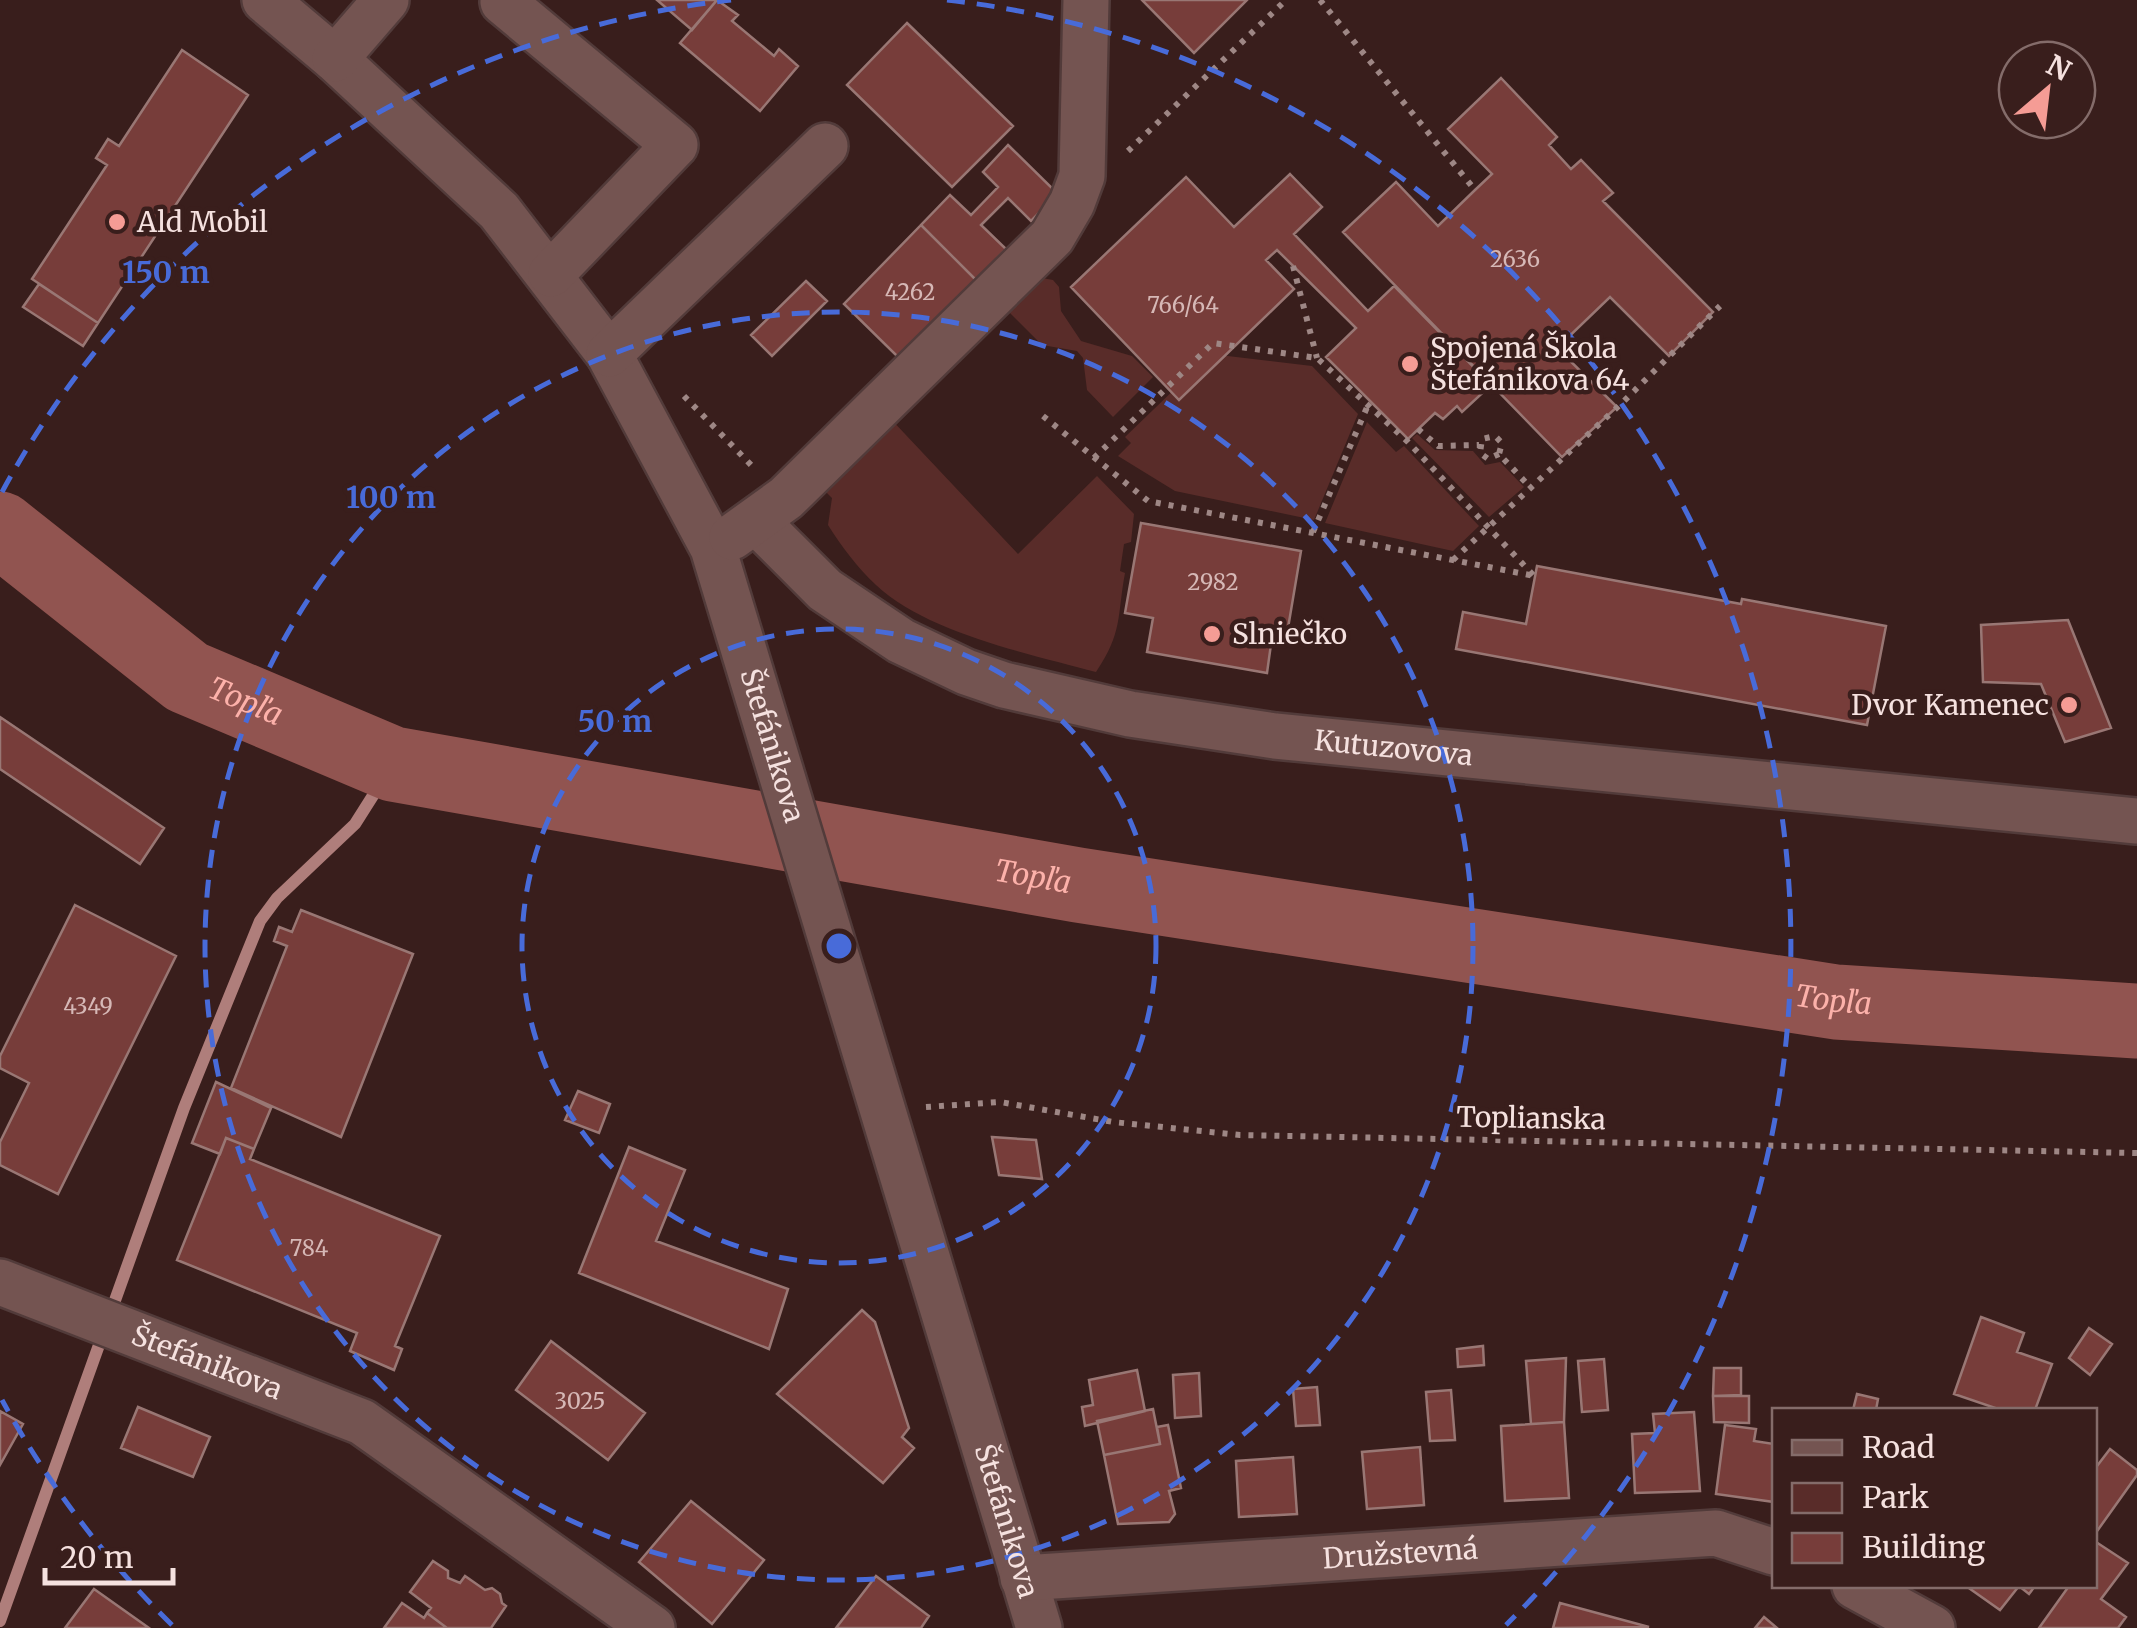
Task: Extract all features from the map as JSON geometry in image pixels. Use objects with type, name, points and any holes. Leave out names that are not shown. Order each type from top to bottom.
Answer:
[{"type":"street","name":"Štefánikova","points":[[265,0],[467,179],[499,211],[550,274],[608,354],[720,567],[1039,1628]]},
{"type":"street","points":[[335,59],[386,0]]},
{"type":"street","points":[[720,567],[757,522],[1052,236],[1072,204],[1082,176],[1086,0]]},
{"type":"street","points":[[503,2],[675,145],[550,274]]},
{"type":"street","points":[[608,354],[825,146]]},
{"type":"street","name":"Kutuzovova","points":[[757,522],[825,590],[901,642],[1004,685],[1130,714],[1275,736],[2137,821]]},
{"type":"street","name":"Štefánikova","points":[[0,1282],[362,1422],[652,1628]]},
{"type":"street","name":"Družstevná","points":[[1023,1578],[1716,1533],[1772,1551]]},
{"type":"street","points":[[1859,1588],[1932,1628]]},
{"type":"path","points":[[1072,204],[1286,0]]},
{"type":"path","points":[[1320,0],[1475,190]]},
{"type":"path","points":[[1043,416],[1148,501],[1535,576],[1317,358],[1292,266]]},
{"type":"path","points":[[1452,560],[1720,306]]},
{"type":"path","points":[[1094,458],[1213,343],[1317,358]]},
{"type":"path","points":[[1313,532],[1368,405]]},
{"type":"path","points":[[1418,429],[1438,446],[1479,445]]},
{"type":"path","points":[[1495,436],[1502,443],[1499,454],[1488,458],[1480,453],[1482,439],[1495,436]]},
{"type":"path","points":[[1499,454],[1530,487]]},
{"type":"path","name":"Toplianska","points":[[927,1106],[1000,1102],[1112,1122],[1240,1136],[2137,1153]]},
{"type":"green space","points":[[1042,278],[1053,280],[1059,287],[1061,311],[1081,341],[1132,356],[1153,377],[1113,417],[1087,390],[1083,358],[1077,351],[1042,345],[1006,309]]},
{"type":"green space","points":[[1211,354],[1312,366],[1358,414],[1314,520],[1175,491],[1118,456],[1131,443],[1125,437]]},
{"type":"green space","points":[[889,417],[1018,554],[1097,476],[1134,514],[1131,542],[1124,544],[1120,571],[1125,573],[1118,624],[1096,672],[980,640],[923,616],[876,585],[850,556],[828,525],[832,498],[822,488]]},
{"type":"green space","points":[[1367,422],[1396,452],[1404,446],[1479,526],[1453,551],[1325,523]]},
{"type":"green space","points":[[1417,434],[1435,450],[1473,451],[1485,465],[1500,462],[1524,487],[1489,517],[1412,438]]},
{"type":"building","points":[[657,0],[717,0],[692,30]]},
{"type":"building","points":[[717,0],[738,15],[732,21],[774,56],[779,49],[798,66],[760,111],[680,43]]},
{"type":"building","points":[[1142,0],[1247,0],[1194,53]]},
{"type":"building","points":[[907,23],[1013,126],[952,187],[847,85]]},
{"type":"building","name":"Ald Mobil","points":[[182,50],[248,95],[98,323],[32,279],[107,165],[96,158],[108,139],[119,146]]},
{"type":"building","points":[[1501,78],[1557,137],[1549,145],[1571,169],[1581,160],[1613,193],[1603,201],[1713,312],[1669,356],[1610,297],[1557,348],[1617,407],[1562,457],[1343,232],[1396,182],[1438,226],[1492,174],[1448,129]]},
{"type":"building","points":[[1008,145],[1058,194],[1031,221],[1008,198],[981,225],[1006,249],[976,280],[921,225],[950,195],[971,215],[998,187],[983,172]]},
{"type":"building","points":[[1290,174],[1322,207],[1294,234],[1368,311],[1394,286],[1491,385],[1462,412],[1457,406],[1443,419],[1435,413],[1408,439],[1326,357],[1356,328],[1277,250],[1266,260],[1294,289],[1179,400],[1071,287],[1186,177],[1234,227]]},
{"type":"building","points":[[921,225],[976,280],[899,358],[844,304]]},
{"type":"building","points":[[806,281],[827,301],[772,356],[751,335]]},
{"type":"building","points":[[39,284],[98,323],[83,346],[23,307]]},
{"type":"building","points":[[1141,523],[1301,551],[1286,640],[1272,637],[1267,673],[1147,652],[1153,618],[1125,613]]},
{"type":"building","points":[[1537,566],[1886,626],[1867,725],[1456,649],[1463,612],[1526,624]]},
{"type":"building","points":[[2068,620],[2111,728],[2065,742],[2041,684],[1983,682],[1981,625]]},
{"type":"building","points":[[0,717],[164,828],[140,864],[0,769]]},
{"type":"building","points":[[75,905],[176,956],[58,1194],[0,1165],[0,1142],[29,1083],[0,1068],[0,1056]]},
{"type":"building","points":[[301,910],[413,954],[341,1137],[231,1088],[287,946],[274,941],[279,927],[292,932]]},
{"type":"building","points":[[216,1082],[271,1108],[254,1149],[226,1138],[220,1154],[192,1143]]},
{"type":"building","points":[[578,1091],[610,1104],[599,1133],[565,1120]]},
{"type":"building","points":[[992,1137],[1036,1140],[1042,1179],[999,1175]]},
{"type":"building","points":[[226,1138],[254,1149],[250,1159],[440,1236],[395,1346],[402,1349],[394,1370],[350,1351],[357,1333],[177,1260]]},
{"type":"building","points":[[629,1147],[685,1170],[656,1241],[788,1289],[769,1349],[579,1273]]},
{"type":"building","points":[[862,1310],[875,1322],[909,1428],[902,1437],[914,1448],[883,1483],[777,1394]]},
{"type":"building","points":[[1981,1317],[2024,1333],[2017,1352],[2052,1364],[2036,1408],[1995,1408],[1954,1394]]},
{"type":"building","points":[[2089,1328],[2112,1344],[2090,1375],[2069,1358]]},
{"type":"building","points":[[551,1341],[645,1413],[608,1460],[516,1390]]},
{"type":"building","points":[[1483,1346],[1484,1365],[1458,1367],[1457,1349]]},
{"type":"building","points":[[1566,1358],[1564,1422],[1531,1424],[1526,1361]]},
{"type":"building","points":[[1604,1359],[1608,1410],[1582,1412],[1578,1361]]},
{"type":"building","points":[[1714,1368],[1741,1368],[1741,1395],[1713,1396]]},
{"type":"building","points":[[1137,1370],[1145,1411],[1085,1426],[1082,1407],[1093,1405],[1089,1380]]},
{"type":"building","points":[[1199,1373],[1201,1416],[1175,1418],[1173,1375]]},
{"type":"building","points":[[1317,1387],[1320,1425],[1296,1426],[1293,1389]]},
{"type":"building","points":[[1451,1390],[1455,1440],[1430,1441],[1426,1392]]},
{"type":"building","points":[[1857,1394],[1878,1399],[1876,1408],[1854,1408]]},
{"type":"building","points":[[1713,1396],[1749,1396],[1749,1423],[1714,1422]]},
{"type":"building","points":[[138,1407],[210,1437],[193,1477],[121,1448]]},
{"type":"building","points":[[1153,1409],[1160,1444],[1104,1455],[1097,1421]]},
{"type":"building","points":[[0,1411],[23,1424],[0,1465]]},
{"type":"building","points":[[1694,1412],[1700,1491],[1635,1493],[1632,1434],[1655,1433],[1653,1414]]},
{"type":"building","points":[[1564,1422],[1569,1498],[1505,1501],[1501,1426]]},
{"type":"building","points":[[1168,1425],[1181,1488],[1169,1491],[1175,1514],[1169,1522],[1118,1524],[1104,1455],[1160,1444],[1157,1427]]},
{"type":"building","points":[[1725,1425],[1756,1429],[1754,1441],[1772,1444],[1772,1502],[1716,1494]]},
{"type":"building","points":[[1420,1447],[1424,1505],[1367,1509],[1362,1452]]},
{"type":"building","points":[[2110,1449],[2137,1470],[2137,1475],[2097,1531],[2097,1466]]},
{"type":"building","points":[[1293,1457],[1297,1514],[1239,1517],[1236,1461]]},
{"type":"building","points":[[691,1501],[764,1560],[712,1624],[639,1562]]},
{"type":"building","points":[[2097,1543],[2128,1563],[2101,1599],[2126,1617],[2118,1628],[2039,1628],[2068,1588],[2097,1588]]},
{"type":"building","points":[[433,1561],[448,1571],[448,1578],[460,1583],[465,1576],[485,1590],[492,1588],[500,1594],[506,1606],[491,1628],[447,1628],[427,1613],[431,1608],[410,1592]]},
{"type":"building","points":[[876,1576],[929,1616],[921,1628],[836,1628]]},
{"type":"building","points":[[1969,1588],[2017,1588],[2000,1610]]},
{"type":"building","points":[[94,1589],[149,1628],[65,1628]]},
{"type":"building","points":[[402,1603],[424,1618],[427,1613],[447,1628],[384,1628]]},
{"type":"building","points":[[1560,1603],[1649,1627],[1553,1628]]},
{"type":"building","points":[[1764,1617],[1777,1628],[1755,1628]]},
{"type":"waterway","name":"Topľa","points":[[0,529],[187,677],[393,764],[1078,885],[1836,1002],[2137,1021]]},
{"type":"waterway","points":[[0,1621],[184,1108],[260,921],[277,898],[355,824],[393,764]]},
{"type":"place","name":"Ald Mobil","points":[[117,222]]},
{"type":"place","name":"Spojená Škola Štefánikova 64","points":[[1410,364]]},
{"type":"place","name":"Slniečko","points":[[1212,634]]},
{"type":"place","name":"Dvor Kamenec","points":[[2069,705]]}]
